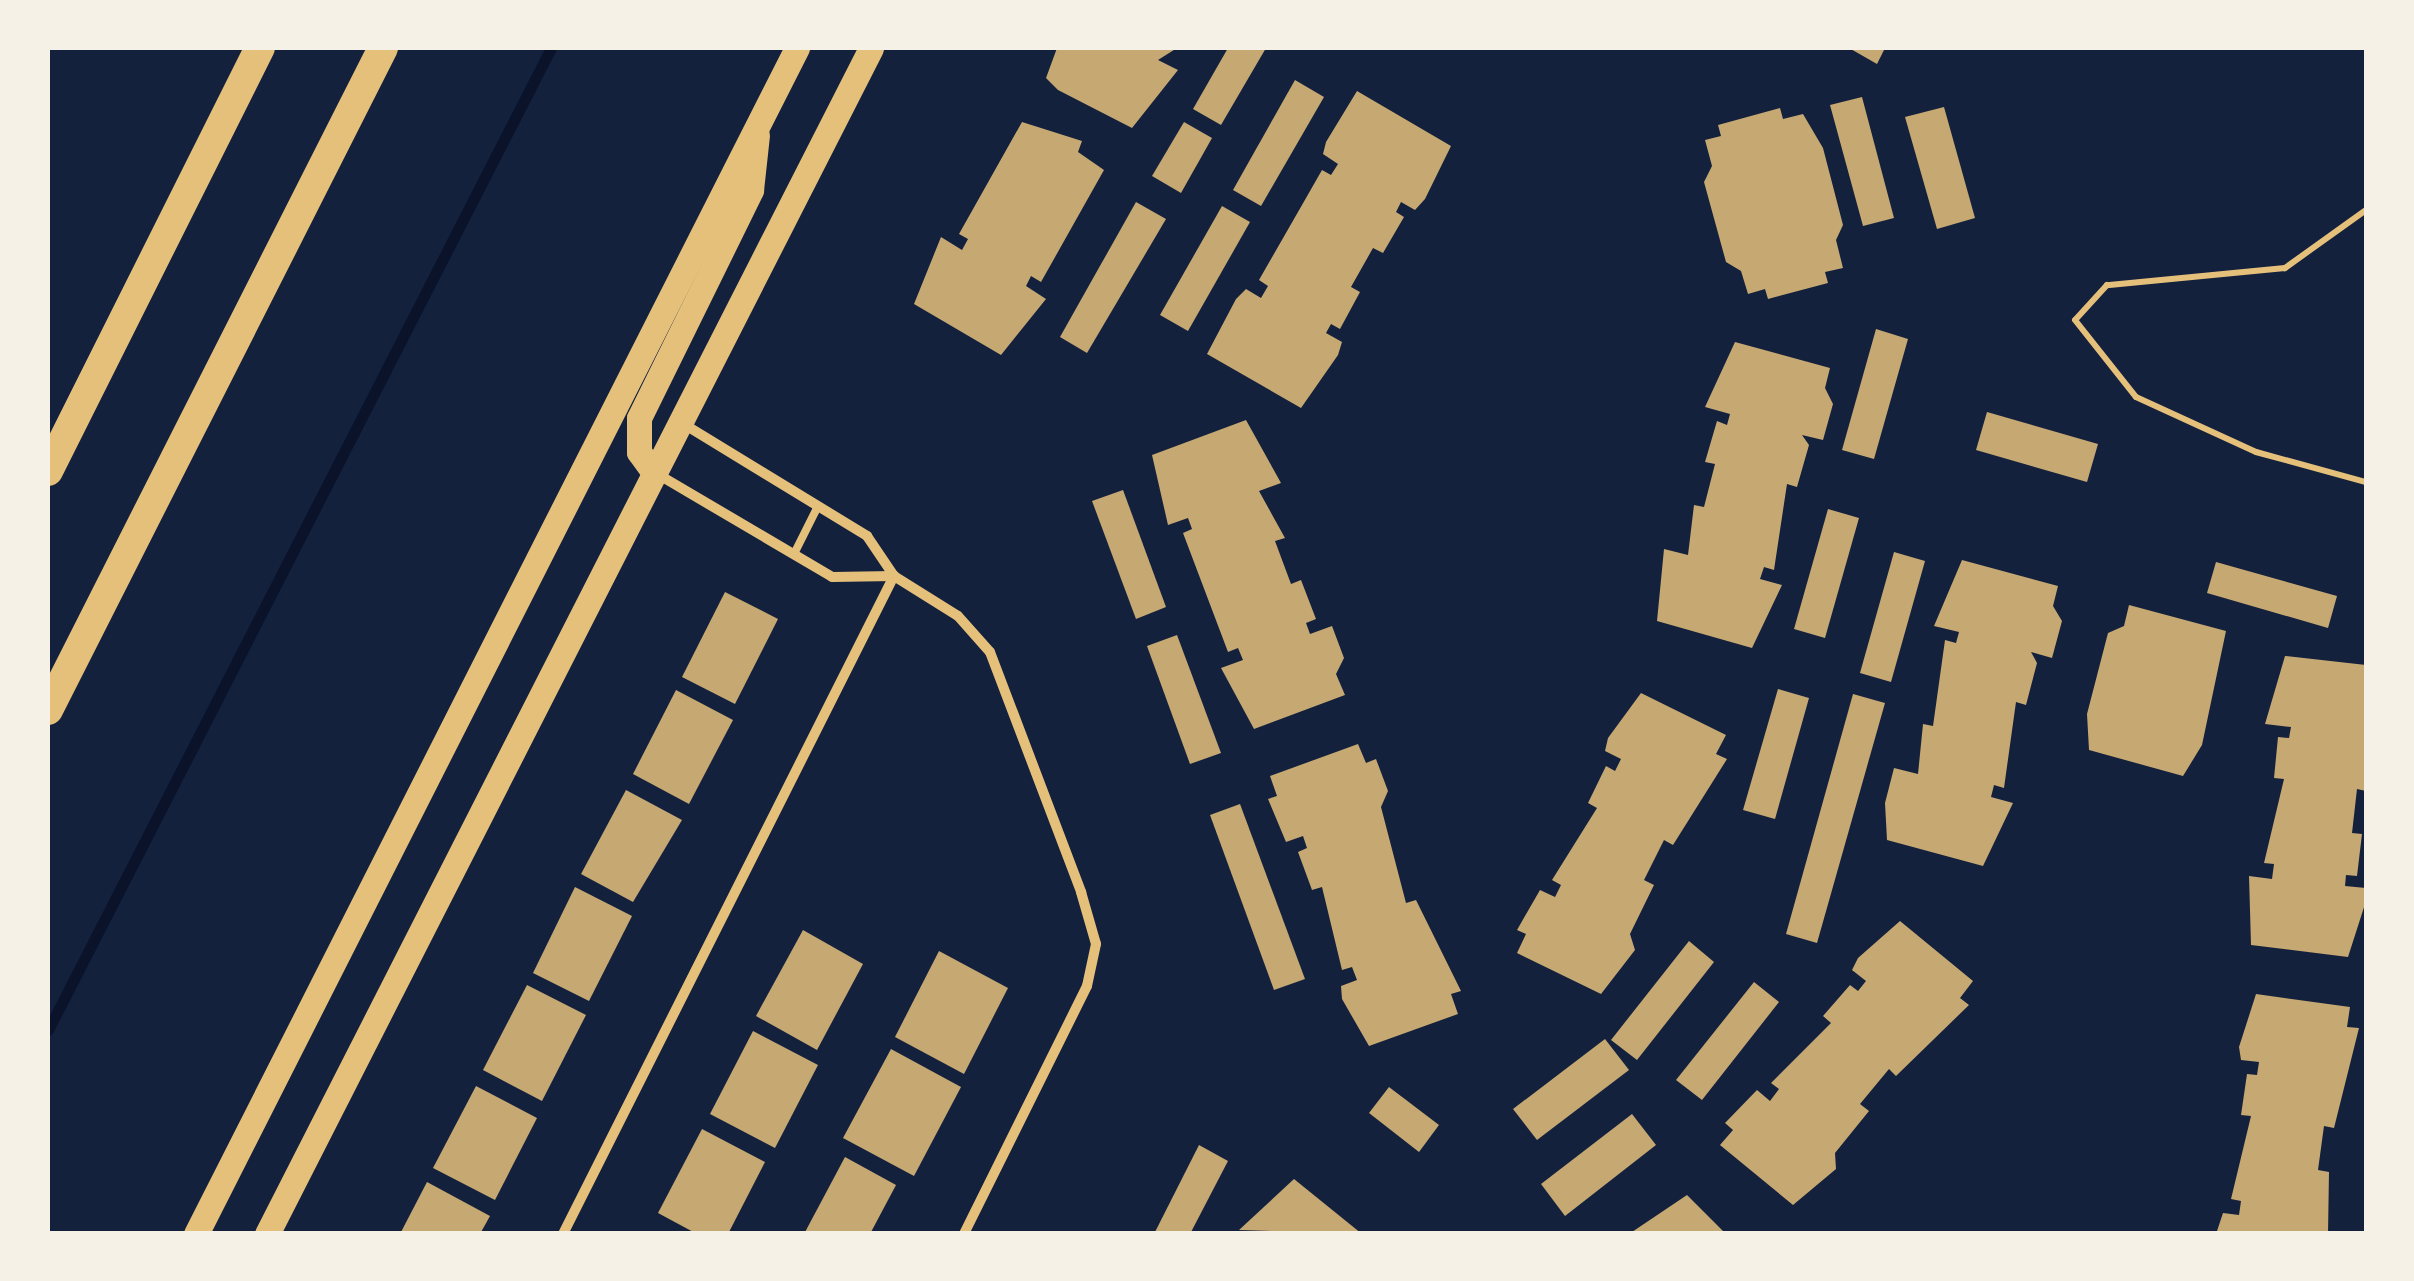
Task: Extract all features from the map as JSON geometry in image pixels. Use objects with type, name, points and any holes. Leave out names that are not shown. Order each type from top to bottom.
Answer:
[{"type":"highway","points":[[48,471],[260,48]]},
{"type":"highway","points":[[48,710],[382,48]]},
{"type":"main road","points":[[196,1234],[798,48]]},
{"type":"main road","points":[[267,1234],[652,470],[871,48]]},
{"type":"main road","points":[[652,470],[639,452],[639,418],[752,190],[759,120]]},
{"type":"street","points":[[678,420],[866,536],[894,576],[958,616],[990,652],[1096,944],[1087,986],[964,1234]]},
{"type":"street","points":[[652,470],[832,577],[894,576]]},
{"type":"street","points":[[563,1234],[894,576]]},
{"type":"lane","points":[[794,554],[818,506]]},
{"type":"path","points":[[2366,210],[2284,268],[2107,286],[2075,320],[2136,396],[2256,452],[2366,482]]},
{"type":"building","points":[[1057,48],[1177,48],[1158,60],[1178,70],[1132,128],[1058,90],[1046,78]]},
{"type":"building","points":[[1228,48],[1266,48],[1221,125],[1193,109]]},
{"type":"building","points":[[1849,48],[1885,48],[1877,64]]},
{"type":"building","points":[[1295,80],[1324,97],[1261,206],[1233,190]]},
{"type":"building","points":[[1357,91],[1451,146],[1425,199],[1415,210],[1401,202],[1396,212],[1404,217],[1383,253],[1373,248],[1351,287],[1360,292],[1340,329],[1331,324],[1326,333],[1342,342],[1338,355],[1301,408],[1207,354],[1236,299],[1246,289],[1261,298],[1268,286],[1259,280],[1322,170],[1331,175],[1338,164],[1323,154],[1326,142]]},
{"type":"building","points":[[1862,97],[1894,218],[1863,226],[1830,105]]},
{"type":"building","points":[[1944,107],[1975,218],[1937,229],[1905,117]]},
{"type":"building","points":[[1780,108],[1783,119],[1803,114],[1823,148],[1843,225],[1836,240],[1843,268],[1825,272],[1828,283],[1768,299],[1765,289],[1748,294],[1741,271],[1726,262],[1704,182],[1712,166],[1705,140],[1721,136],[1718,125]]},
{"type":"building","points":[[1022,122],[1082,141],[1078,152],[1104,170],[1041,282],[1031,276],[1026,286],[1046,299],[1001,355],[914,304],[941,237],[962,250],[968,239],[959,234]]},
{"type":"building","points":[[1184,122],[1212,138],[1181,193],[1152,176]]},
{"type":"building","points":[[1136,202],[1166,219],[1087,353],[1060,337]]},
{"type":"building","points":[[1222,206],[1250,222],[1188,331],[1160,315]]},
{"type":"building","points":[[1876,329],[1908,339],[1874,459],[1842,450]]},
{"type":"building","points":[[1735,342],[1830,368],[1825,388],[1833,404],[1823,440],[1802,435],[1809,445],[1797,487],[1787,484],[1774,570],[1764,567],[1760,579],[1782,585],[1752,648],[1657,621],[1664,549],[1688,555],[1694,505],[1704,507],[1715,464],[1705,462],[1717,421],[1727,425],[1730,414],[1705,407]]},
{"type":"building","points":[[1987,412],[2098,444],[2087,482],[1976,450]]},
{"type":"building","points":[[1246,420],[1281,483],[1259,491],[1285,538],[1275,541],[1291,584],[1301,580],[1316,619],[1306,623],[1310,634],[1332,626],[1344,658],[1336,674],[1345,695],[1254,729],[1221,668],[1243,660],[1238,648],[1228,652],[1183,533],[1192,529],[1188,518],[1168,525],[1152,455]]},
{"type":"building","points":[[1123,490],[1166,607],[1136,619],[1092,501]]},
{"type":"building","points":[[1828,509],[1859,518],[1825,638],[1794,629]]},
{"type":"building","points":[[1894,552],[1925,561],[1891,682],[1860,673]]},
{"type":"building","points":[[1962,560],[2058,586],[2053,606],[2062,621],[2052,658],[2031,652],[2037,663],[2026,705],[2016,702],[2004,788],[1994,785],[1991,797],[2013,803],[1983,866],[1887,840],[1885,803],[1894,768],[1918,774],[1923,724],[1933,726],[1945,640],[1956,643],[1959,632],[1934,626]]},
{"type":"building","points":[[2216,562],[2337,596],[2328,628],[2207,593]]},
{"type":"building","points":[[725,592],[778,619],[735,704],[682,677]]},
{"type":"building","points":[[2129,605],[2226,631],[2202,745],[2183,776],[2089,750],[2087,714],[2108,633],[2124,626]]},
{"type":"building","points":[[1177,635],[1221,753],[1190,764],[1147,646]]},
{"type":"building","points":[[2285,656],[2366,665],[2366,791],[2357,789],[2352,833],[2362,834],[2357,876],[2346,875],[2345,886],[2366,888],[2366,901],[2348,957],[2251,945],[2249,876],[2272,879],[2274,864],[2264,863],[2284,779],[2274,778],[2278,737],[2289,738],[2291,727],[2265,724]]},
{"type":"building","points":[[1778,689],[1809,698],[1775,819],[1743,810]]},
{"type":"building","points":[[676,690],[733,720],[689,804],[633,774]]},
{"type":"building","points":[[1641,693],[1726,735],[1716,754],[1727,759],[1673,845],[1664,840],[1644,880],[1654,885],[1630,934],[1635,950],[1601,994],[1517,953],[1526,934],[1517,930],[1540,890],[1555,897],[1561,885],[1552,880],[1597,808],[1588,803],[1606,766],[1615,771],[1621,759],[1605,751],[1608,738]]},
{"type":"building","points":[[1853,694],[1885,703],[1817,943],[1786,934]]},
{"type":"building","points":[[1358,744],[1366,763],[1376,759],[1388,791],[1381,807],[1406,903],[1416,900],[1461,991],[1451,994],[1458,1014],[1369,1046],[1342,999],[1341,986],[1357,980],[1352,967],[1342,970],[1322,887],[1312,890],[1298,852],[1307,848],[1303,836],[1286,842],[1268,799],[1277,796],[1270,776]]},
{"type":"building","points":[[626,790],[682,820],[633,902],[581,874]]},
{"type":"building","points":[[1240,804],[1305,979],[1274,990],[1210,815]]},
{"type":"building","points":[[575,887],[632,916],[589,1001],[533,973]]},
{"type":"building","points":[[1900,921],[1973,981],[1960,998],[1969,1005],[1896,1076],[1889,1069],[1860,1104],[1869,1111],[1835,1153],[1836,1169],[1793,1205],[1720,1145],[1733,1130],[1725,1123],[1757,1090],[1770,1101],[1779,1089],[1771,1083],[1831,1023],[1823,1016],[1850,985],[1858,991],[1866,981],[1852,970],[1858,958]]},
{"type":"building","points":[[803,930],[863,964],[817,1050],[756,1016]]},
{"type":"building","points":[[1689,941],[1714,962],[1637,1060],[1611,1040]]},
{"type":"building","points":[[939,951],[1008,988],[964,1074],[895,1037]]},
{"type":"building","points":[[1754,982],[1779,1002],[1702,1100],[1676,1080]]},
{"type":"building","points":[[527,985],[586,1015],[542,1101],[483,1070]]},
{"type":"building","points":[[2256,994],[2350,1007],[2347,1027],[2359,1028],[2334,1128],[2324,1126],[2318,1170],[2329,1172],[2328,1234],[2216,1234],[2223,1213],[2239,1215],[2241,1201],[2231,1199],[2251,1116],[2241,1115],[2247,1074],[2257,1075],[2259,1062],[2241,1060],[2239,1047]]},
{"type":"building","points":[[753,1031],[818,1065],[775,1148],[710,1114]]},
{"type":"building","points":[[1605,1039],[1629,1070],[1537,1140],[1513,1109]]},
{"type":"building","points":[[891,1049],[961,1087],[914,1176],[843,1138]]},
{"type":"building","points":[[476,1086],[537,1118],[495,1200],[433,1168]]},
{"type":"building","points":[[1389,1087],[1439,1125],[1419,1152],[1369,1113]]},
{"type":"building","points":[[1632,1114],[1656,1145],[1565,1216],[1541,1184]]},
{"type":"building","points":[[702,1129],[765,1162],[728,1234],[697,1234],[658,1213]]},
{"type":"building","points":[[1199,1145],[1228,1161],[1190,1234],[1154,1234]]},
{"type":"building","points":[[845,1157],[896,1185],[870,1234],[804,1234]]},
{"type":"building","points":[[1294,1179],[1362,1234],[1239,1230]]},
{"type":"building","points":[[427,1182],[490,1216],[480,1234],[400,1234]]},
{"type":"building","points":[[1687,1195],[1726,1234],[1629,1234]]},
{"type":"waterway","points":[[48,1030],[551,48]]}]
